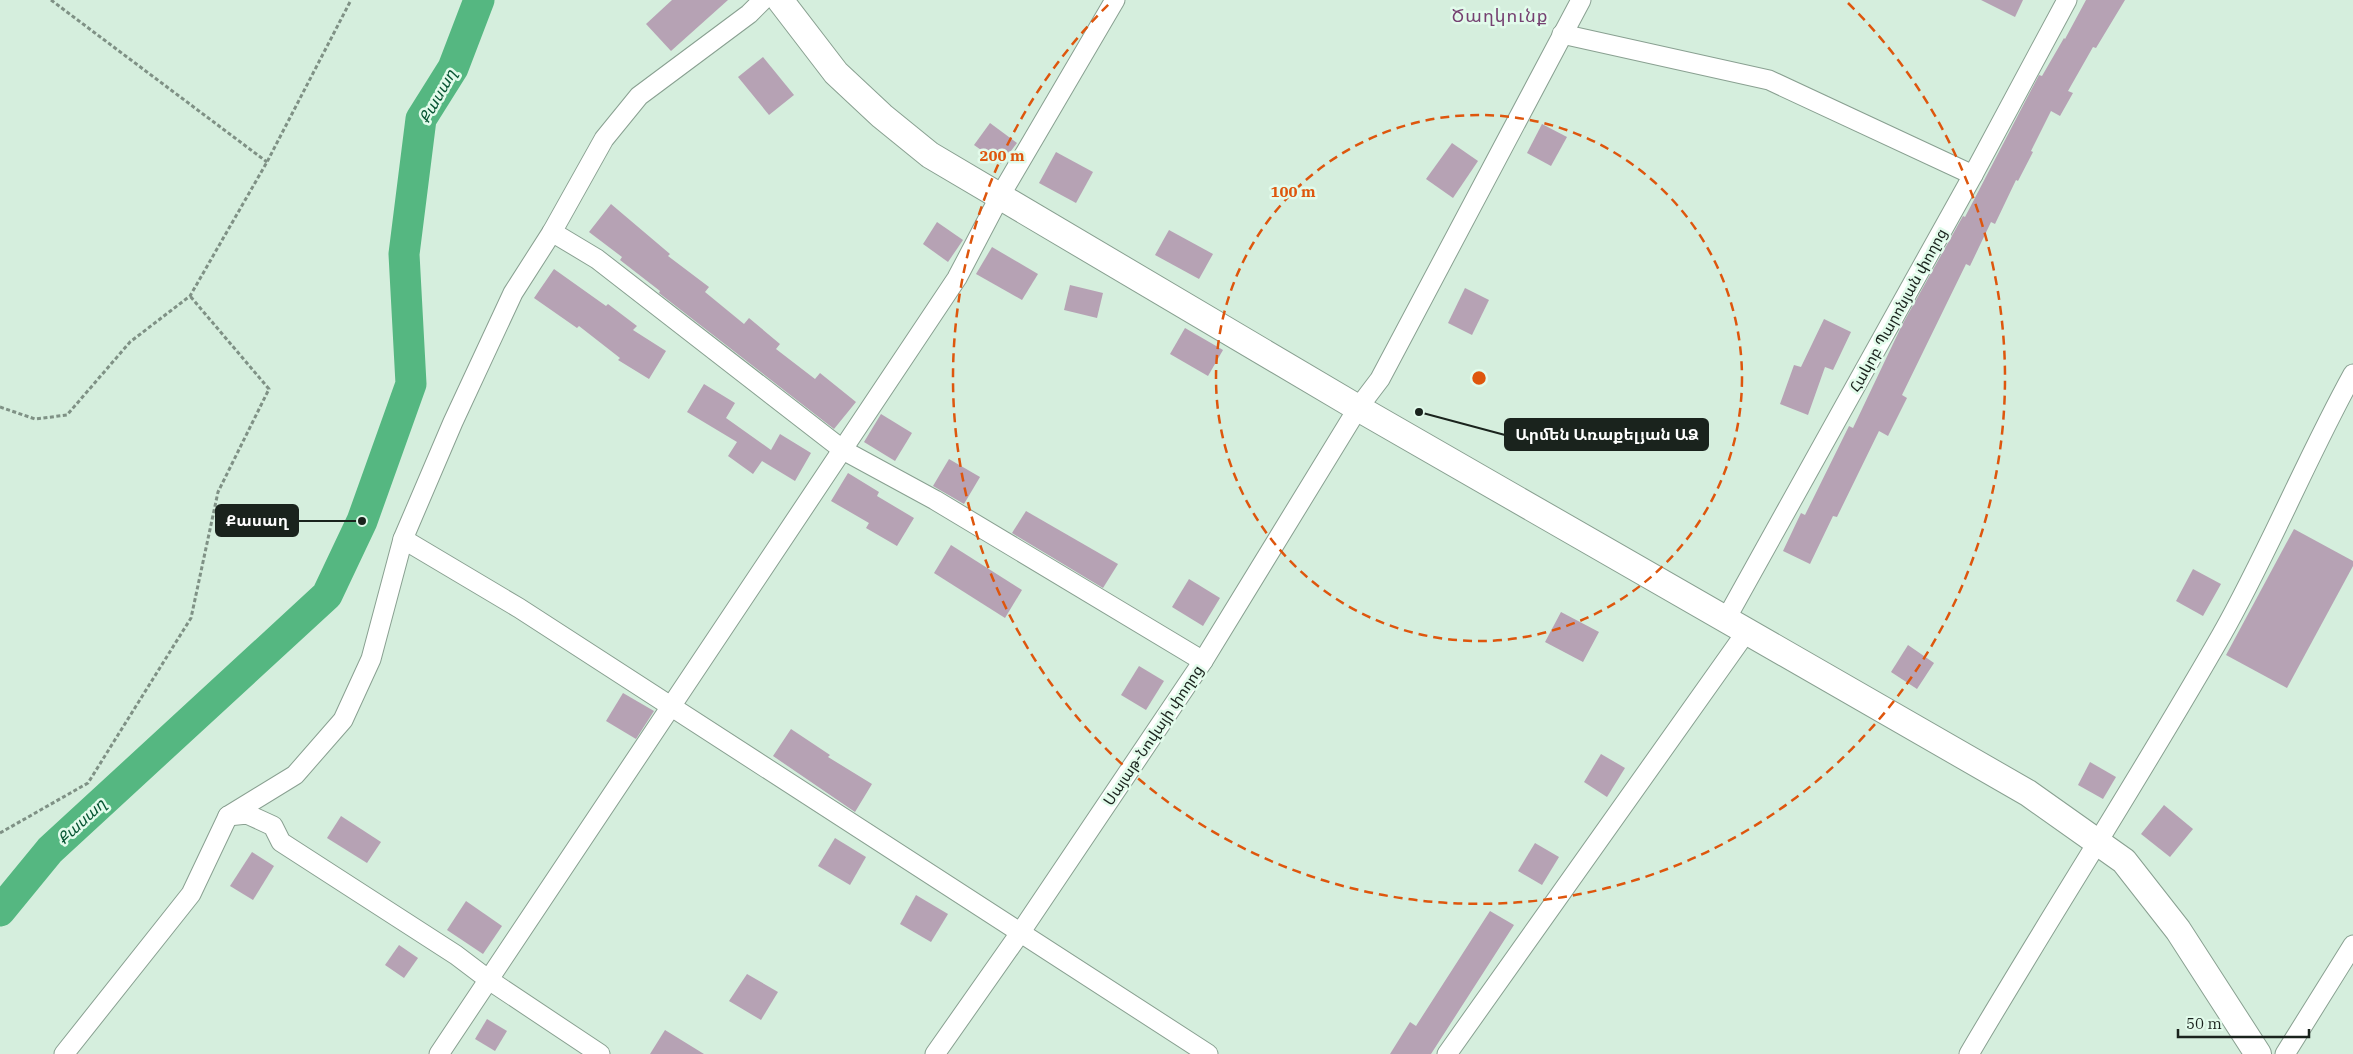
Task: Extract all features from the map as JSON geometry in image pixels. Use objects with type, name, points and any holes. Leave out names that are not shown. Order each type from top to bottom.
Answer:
[{"type":"main road","points":[[780,0],[836,73],[882,116],[930,155],[1358,408],[2028,793],[2098,842],[2124,861],[2178,930],[2258,1054]]},
{"type":"street","points":[[64,1054],[191,894],[228,816],[295,775],[343,720],[371,659],[403,539],[513,293],[552,232],[604,139],[639,96],[749,14],[763,0]]},
{"type":"street","points":[[439,1054],[957,278],[1000,196],[1115,0]]},
{"type":"street","name":"Սայաթ-Նովայի փողոց","points":[[935,1054],[1020,933],[1203,661],[1358,408],[1380,379],[1581,0]]},
{"type":"street","name":"Հակոբ Պարոնյան փողոց","points":[[1447,1054],[1737,625],[2067,0]]},
{"type":"street","points":[[1562,34],[1769,80],[1973,175]]},
{"type":"street","points":[[552,232],[597,259],[843,450],[935,500],[1203,661]]},
{"type":"street","points":[[1970,1054],[2050,917],[2098,842],[2223,632],[2284,515],[2353,374]]},
{"type":"street","points":[[403,539],[519,608],[1208,1054]]},
{"type":"street","points":[[228,816],[248,814],[273,826],[281,842],[456,954],[488,980],[600,1054]]},
{"type":"street","points":[[2285,1054],[2353,945]]},
{"type":"path","points":[[51,0],[267,162]]},
{"type":"path","points":[[0,407],[35,419],[67,415],[130,342],[190,296],[267,162],[351,0]]},
{"type":"path","points":[[0,833],[88,783],[191,618],[218,492],[269,389],[190,296]]},
{"type":"building","points":[[672,0],[728,0],[671,51],[646,24]]},
{"type":"building","points":[[1981,0],[2023,0],[2015,17]]},
{"type":"building","points":[[2086,0],[2125,0],[2096,48],[2093,47],[2068,91],[2073,93],[2060,116],[2051,111],[2031,151],[2033,152],[2018,181],[2016,180],[1995,224],[1991,222],[1970,266],[1966,264],[1902,395],[1907,398],[1888,436],[1879,431],[1837,517],[1833,516],[1810,564],[1783,551],[1801,513],[1805,515],[1849,426],[1853,428],[1902,325],[1963,216],[1965,217],[2039,75],[2042,76]]},
{"type":"building","points":[[763,57],[794,95],[769,115],[738,77]]},
{"type":"building","points":[[990,123],[1017,143],[1001,164],[974,145]]},
{"type":"building","points":[[1542,124],[1567,137],[1551,166],[1527,153]]},
{"type":"building","points":[[1452,143],[1478,161],[1453,198],[1426,179]]},
{"type":"building","points":[[1056,152],[1093,172],[1076,203],[1039,183]]},
{"type":"building","points":[[611,204],[670,254],[668,256],[709,287],[705,292],[744,324],[749,318],[780,344],[776,349],[815,379],[820,373],[856,402],[834,429],[659,293],[660,291],[620,260],[622,257],[589,232]]},
{"type":"building","points":[[937,222],[963,240],[948,262],[923,244]]},
{"type":"building","points":[[1169,230],[1213,254],[1199,279],[1155,255]]},
{"type":"building","points":[[992,247],[1038,274],[1022,300],[976,274]]},
{"type":"building","points":[[554,269],[606,306],[608,304],[637,326],[633,330],[666,351],[649,379],[618,360],[620,358],[579,326],[577,328],[534,298]]},
{"type":"building","points":[[1070,285],[1103,293],[1097,318],[1064,310]]},
{"type":"building","points":[[1465,288],[1489,300],[1472,335],[1448,323]]},
{"type":"building","points":[[1824,319],[1851,332],[1833,370],[1825,367],[1808,415],[1780,404],[1794,365],[1801,367]]},
{"type":"building","points":[[1185,328],[1223,350],[1208,376],[1170,354]]},
{"type":"building","points":[[704,384],[735,403],[726,418],[771,450],[780,434],[811,453],[795,481],[762,461],[753,474],[728,456],[737,442],[687,412]]},
{"type":"building","points":[[881,414],[912,433],[895,461],[864,442]]},
{"type":"building","points":[[949,459],[980,477],[964,504],[933,486]]},
{"type":"building","points":[[848,473],[879,492],[877,496],[914,518],[897,546],[866,528],[869,523],[831,501]]},
{"type":"building","points":[[1026,511],[1118,564],[1103,588],[1012,533]]},
{"type":"building","points":[[2294,529],[2353,561],[2353,566],[2287,688],[2226,655]]},
{"type":"building","points":[[951,545],[1022,590],[1005,618],[934,573]]},
{"type":"building","points":[[2193,569],[2221,584],[2203,616],[2176,601]]},
{"type":"building","points":[[1189,579],[1220,598],[1203,626],[1172,607]]},
{"type":"building","points":[[1561,612],[1599,632],[1583,662],[1545,642]]},
{"type":"building","points":[[1908,645],[1934,663],[1917,689],[1891,672]]},
{"type":"building","points":[[1139,666],[1164,681],[1146,710],[1121,695]]},
{"type":"building","points":[[623,693],[654,711],[636,739],[606,721]]},
{"type":"building","points":[[791,729],[830,755],[828,757],[872,784],[855,812],[773,756]]},
{"type":"building","points":[[1601,754],[1625,768],[1607,797],[1584,782]]},
{"type":"building","points":[[2090,762],[2116,777],[2103,799],[2078,785]]},
{"type":"building","points":[[2164,805],[2193,829],[2170,857],[2141,834]]},
{"type":"building","points":[[341,816],[381,842],[367,863],[327,838]]},
{"type":"building","points":[[835,838],[866,857],[850,885],[818,866]]},
{"type":"building","points":[[1535,843],[1559,857],[1542,885],[1518,871]]},
{"type":"building","points":[[252,852],[274,866],[253,900],[230,886]]},
{"type":"building","points":[[916,895],[948,914],[931,942],[900,924]]},
{"type":"building","points":[[466,901],[502,926],[483,954],[447,930]]},
{"type":"building","points":[[1490,911],[1514,925],[1431,1054],[1390,1054],[1410,1022],[1416,1026]]},
{"type":"building","points":[[399,945],[418,958],[404,978],[385,965]]},
{"type":"building","points":[[747,974],[778,992],[761,1020],[729,1001]]},
{"type":"building","points":[[487,1019],[507,1031],[495,1051],[475,1039]]},
{"type":"building","points":[[665,1030],[704,1054],[650,1054]]},
{"type":"waterway","name":"Քասաղ","points":[[0,911],[50,850],[327,595],[362,521],[411,384],[404,254],[421,119],[453,68],[479,0]]},
{"type":"place","name":"Արմեն Առաքելյան ԱՁ","points":[[1419,412]]},
{"type":"place","name":"Քասաղ","points":[[362,521]]},
{"type":"district","name":"Ծաղկունք","points":[[1500,15]]}]
